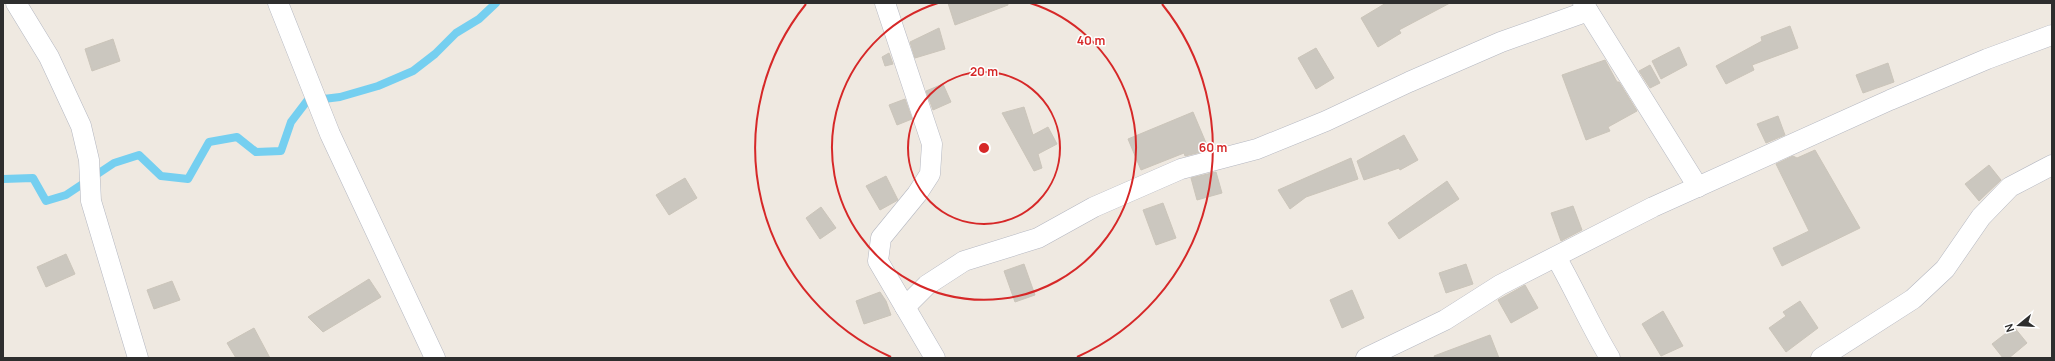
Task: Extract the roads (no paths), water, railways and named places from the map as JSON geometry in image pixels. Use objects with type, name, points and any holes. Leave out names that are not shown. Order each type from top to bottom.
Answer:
[{"type":"street","points":[[16,3],[49,57],[81,126],[89,160],[91,201],[138,358]]},
{"type":"street","points":[[278,3],[330,134],[435,358]]},
{"type":"street","points":[[885,3],[932,144],[930,174],[917,194],[880,238],[878,261],[935,358]]},
{"type":"street","points":[[905,307],[927,285],[964,260],[1038,238],[1094,207],[1181,168],[1257,149],[1326,121],[1409,82],[1585,7],[1698,187]]},
{"type":"street","points":[[1366,358],[1445,320],[1500,285],[1653,207],[1890,100],[1987,59],[2052,35]]},
{"type":"street","points":[[1822,358],[1913,299],[1945,269],[1981,216],[2010,187],[2052,165]]},
{"type":"street","points":[[1556,256],[1574,289],[1593,331],[1610,358]]},
{"type":"waterway","points":[[3,179],[33,178],[46,201],[66,195],[114,163],[139,155],[161,176],[188,179],[209,142],[237,137],[256,152],[281,151],[291,122],[307,101],[340,97],[378,86],[413,71],[435,54],[456,33],[479,19],[496,3]]}]
